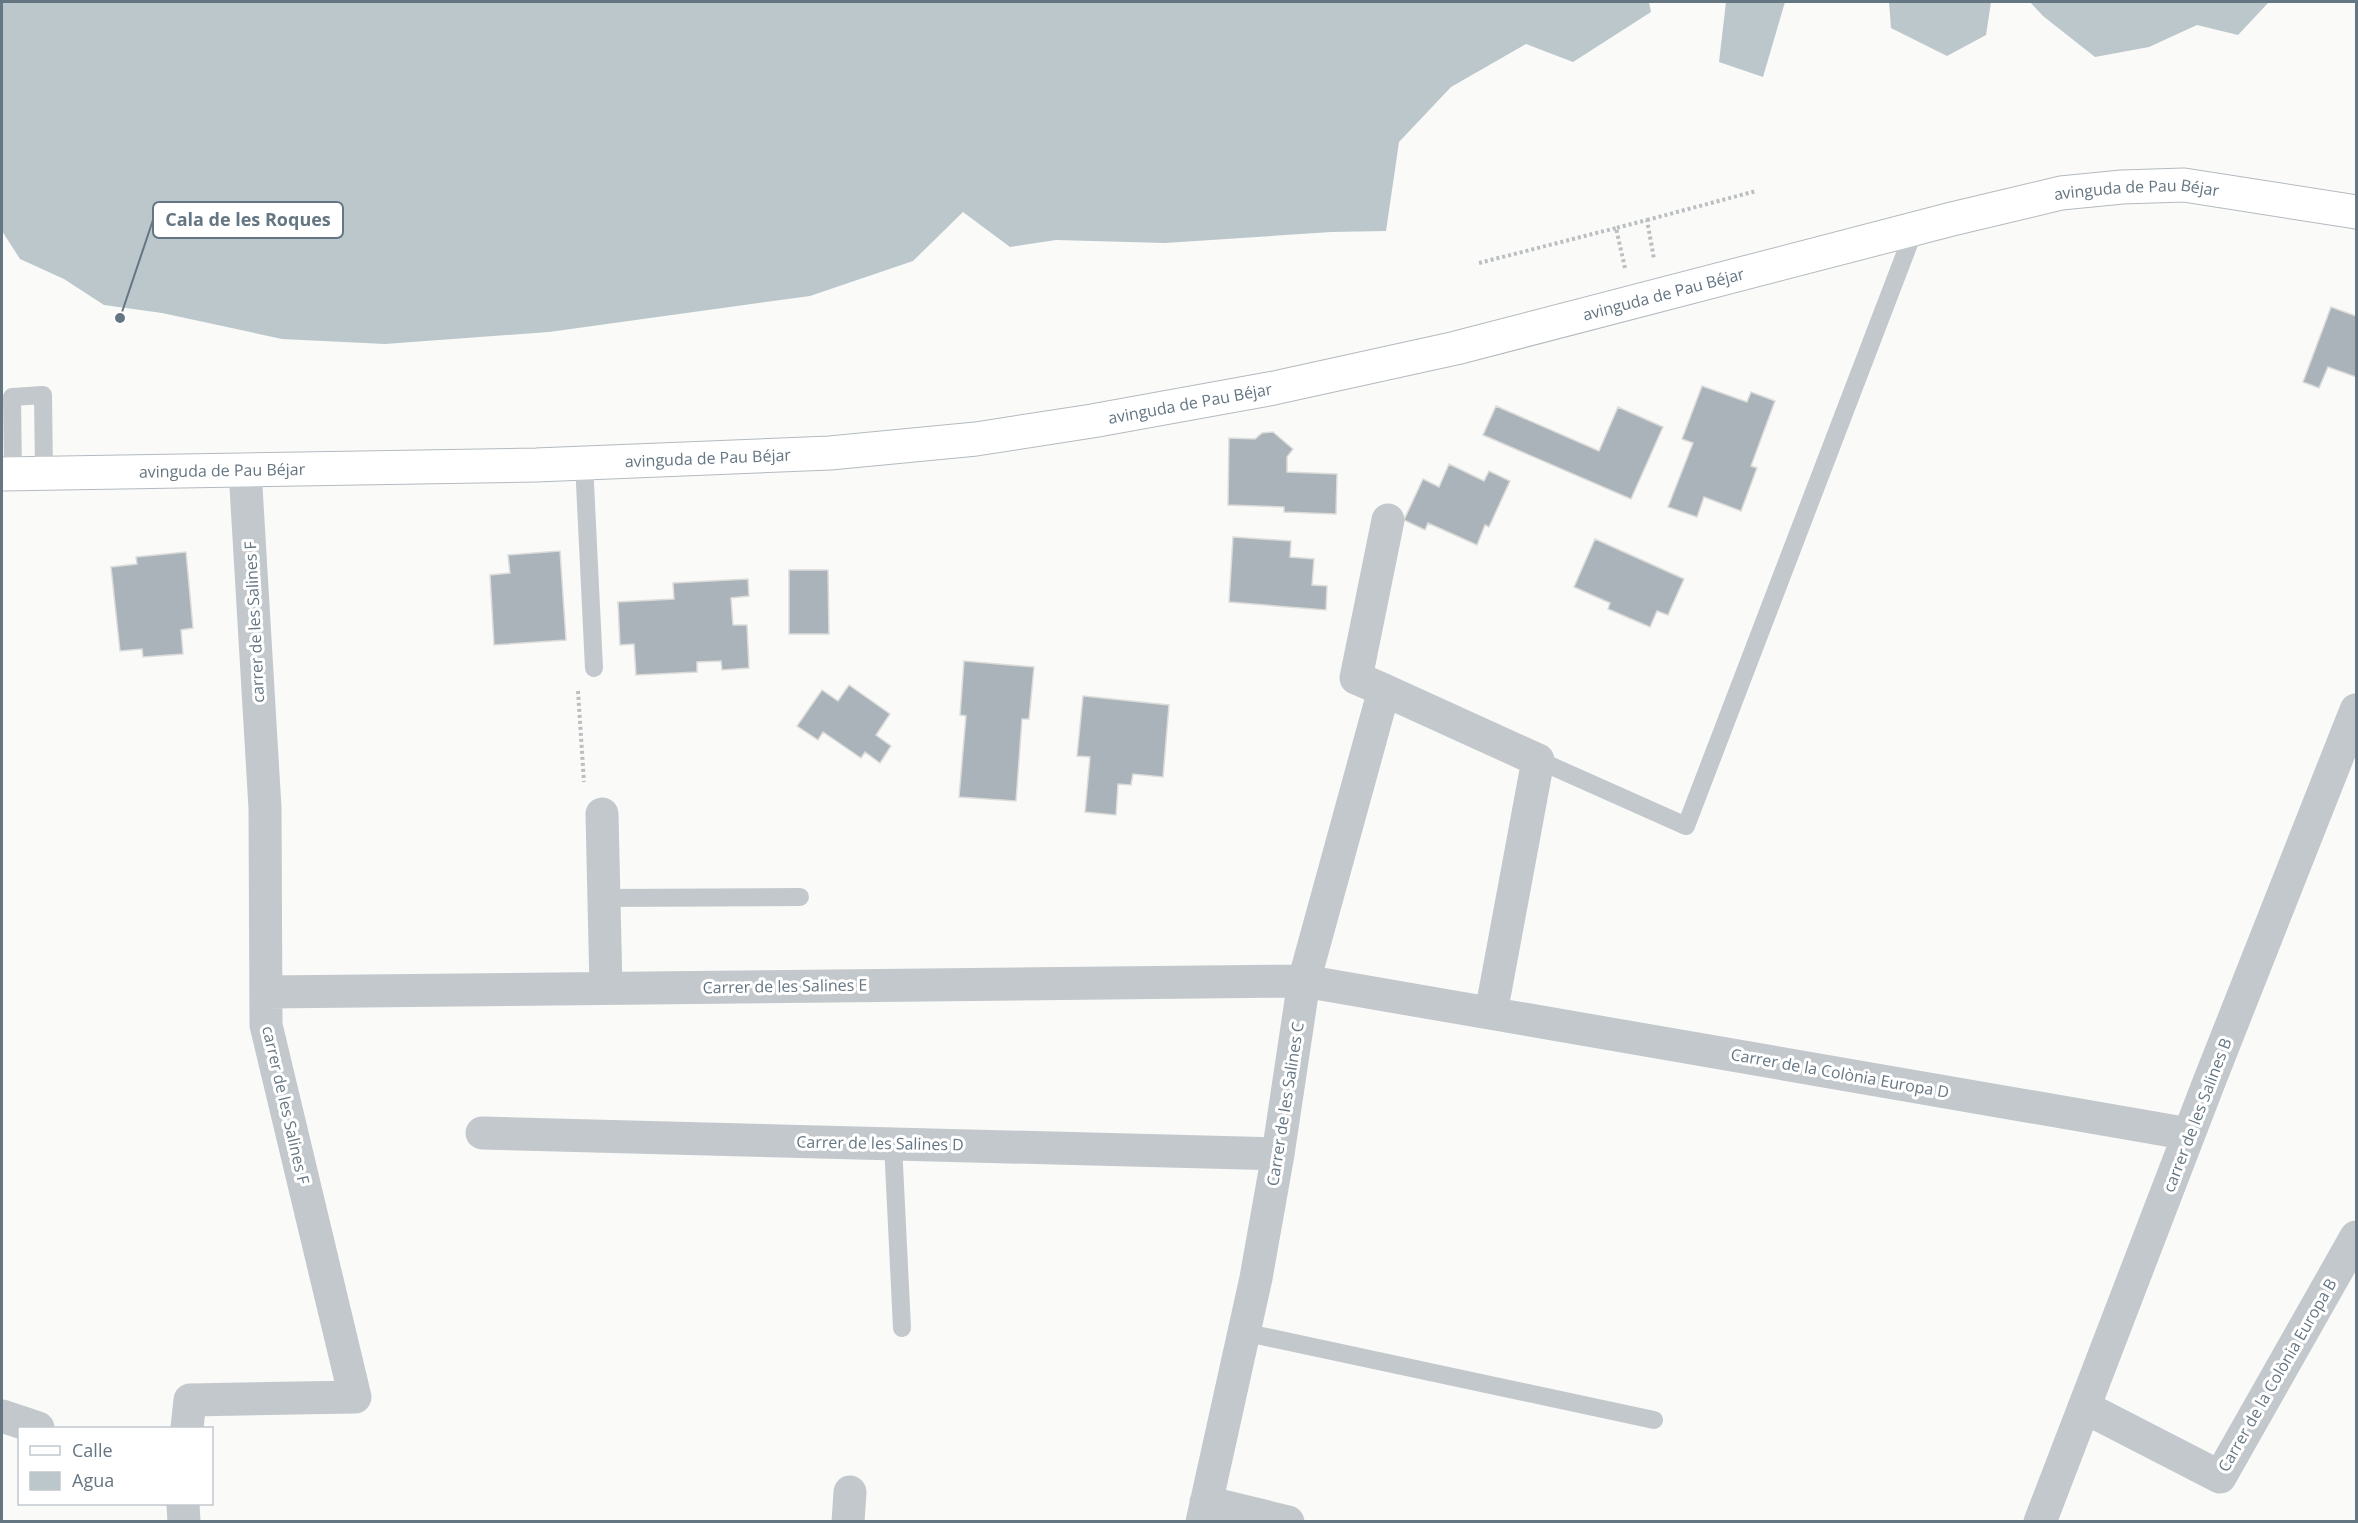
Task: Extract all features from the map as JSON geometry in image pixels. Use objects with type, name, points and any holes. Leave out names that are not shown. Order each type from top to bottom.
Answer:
[{"type":"street","name":"avinguda de Pau Béjar","points":[[20,474],[584,463],[830,453],[976,438],[1092,421],[1274,388],[1456,348],[1915,228],[2061,193],[2122,187],[2184,185],[2356,212]]},
{"type":"street","name":"carrer de les Salines F","points":[[187,1427],[190,1400],[355,1397],[266,1025],[265,808],[245,470]]},
{"type":"street","points":[[1388,520],[1356,678],[1538,760],[1491,1013]]},
{"type":"street","name":"Carrer de les Salines C","points":[[1204,1512],[1278,1154],[1304,981],[1384,690]]},
{"type":"street","name":"carrer de les Salines B","points":[[2040,1521],[2356,710]]},
{"type":"street","points":[[602,814],[606,988]]},
{"type":"street","name":"Carrer de les Salines E","points":[[266,992],[1304,981]]},
{"type":"street","name":"Carrer de la Colònia Europa D","points":[[1304,981],[2189,1134]]},
{"type":"street","name":"Carrer de les Salines D","points":[[482,1133],[1278,1154]]},
{"type":"street","name":"Carrer de la Colònia Europa B","points":[[2084,1407],[2220,1477],[2356,1237]]},
{"type":"street","points":[[2,1416],[35,1427]]},
{"type":"street","points":[[183,1505],[184,1521]]},
{"type":"street","points":[[1204,1512],[1288,1521]]},
{"type":"lane","points":[[1538,760],[1686,826],[1915,228]]},
{"type":"lane","points":[[584,463],[594,668]]},
{"type":"lane","points":[[604,898],[800,897]]},
{"type":"lane","points":[[893,1144],[902,1328]]},
{"type":"lane","points":[[1243,1332],[1654,1420]]},
{"type":"path","points":[[1479,263],[1756,191]]},
{"type":"path","points":[[1647,220],[1647,299]]},
{"type":"path","points":[[1616,228],[1647,299]]},
{"type":"path","points":[[594,668],[576,669],[586,816],[602,814]]},
{"type":"water","points":[[2,2],[1649,2],[1651,12],[1573,62],[1526,44],[1451,87],[1399,142],[1386,231],[1331,232],[1165,243],[1056,240],[1010,247],[963,212],[913,261],[810,296],[549,332],[385,344],[282,339],[162,313],[104,305],[64,279],[20,259],[2,231]]},
{"type":"water","points":[[1726,2],[1785,2],[1763,77],[1719,62]]},
{"type":"water","points":[[1889,2],[1991,2],[1986,35],[1947,56],[1891,28]]},
{"type":"water","points":[[2030,2],[2269,2],[2238,35],[2197,25],[2149,47],[2095,57],[2043,16]]},
{"type":"building","points":[[2331,307],[2356,316],[2356,377],[2328,367],[2319,388],[2303,382]]},
{"type":"building","points":[[1702,386],[1747,402],[1751,392],[1775,401],[1751,466],[1757,468],[1741,511],[1704,497],[1697,517],[1668,507],[1693,443],[1682,439]]},
{"type":"building","points":[[1496,406],[1599,451],[1618,407],[1663,427],[1631,499],[1483,435]]},
{"type":"building","points":[[1273,432],[1293,449],[1287,457],[1287,472],[1337,474],[1336,514],[1284,512],[1284,507],[1228,505],[1229,438],[1255,439],[1262,433]]},
{"type":"building","points":[[1449,464],[1484,481],[1489,471],[1510,481],[1489,527],[1485,525],[1477,545],[1428,523],[1425,530],[1404,520],[1423,479],[1439,487]]},
{"type":"building","points":[[1233,537],[1291,541],[1290,557],[1314,559],[1312,585],[1327,586],[1326,610],[1229,602]]},
{"type":"building","points":[[1595,539],[1684,579],[1668,615],[1657,611],[1650,627],[1608,609],[1610,603],[1574,587]]},
{"type":"building","points":[[560,551],[566,640],[494,645],[490,575],[510,573],[508,555]]},
{"type":"building","points":[[186,552],[193,628],[181,630],[183,654],[143,657],[142,649],[120,651],[111,567],[137,564],[136,557]]},
{"type":"building","points":[[789,570],[828,570],[829,634],[789,634]]},
{"type":"building","points":[[748,579],[749,596],[731,598],[733,625],[747,625],[749,668],[722,670],[721,661],[697,662],[697,672],[636,675],[634,644],[620,645],[618,602],[674,599],[673,583]]},
{"type":"building","points":[[964,661],[1034,667],[1029,719],[1022,719],[1016,801],[959,797],[966,716],[960,715]]},
{"type":"building","points":[[849,685],[890,714],[876,735],[891,746],[880,763],[865,752],[861,758],[823,732],[818,740],[797,726],[822,690],[838,701]]},
{"type":"building","points":[[1083,696],[1169,705],[1163,777],[1133,774],[1131,785],[1118,784],[1116,815],[1085,812],[1090,757],[1077,756]]},
{"type":"place","name":"Cala de les Roques","points":[[120,318]]}]
